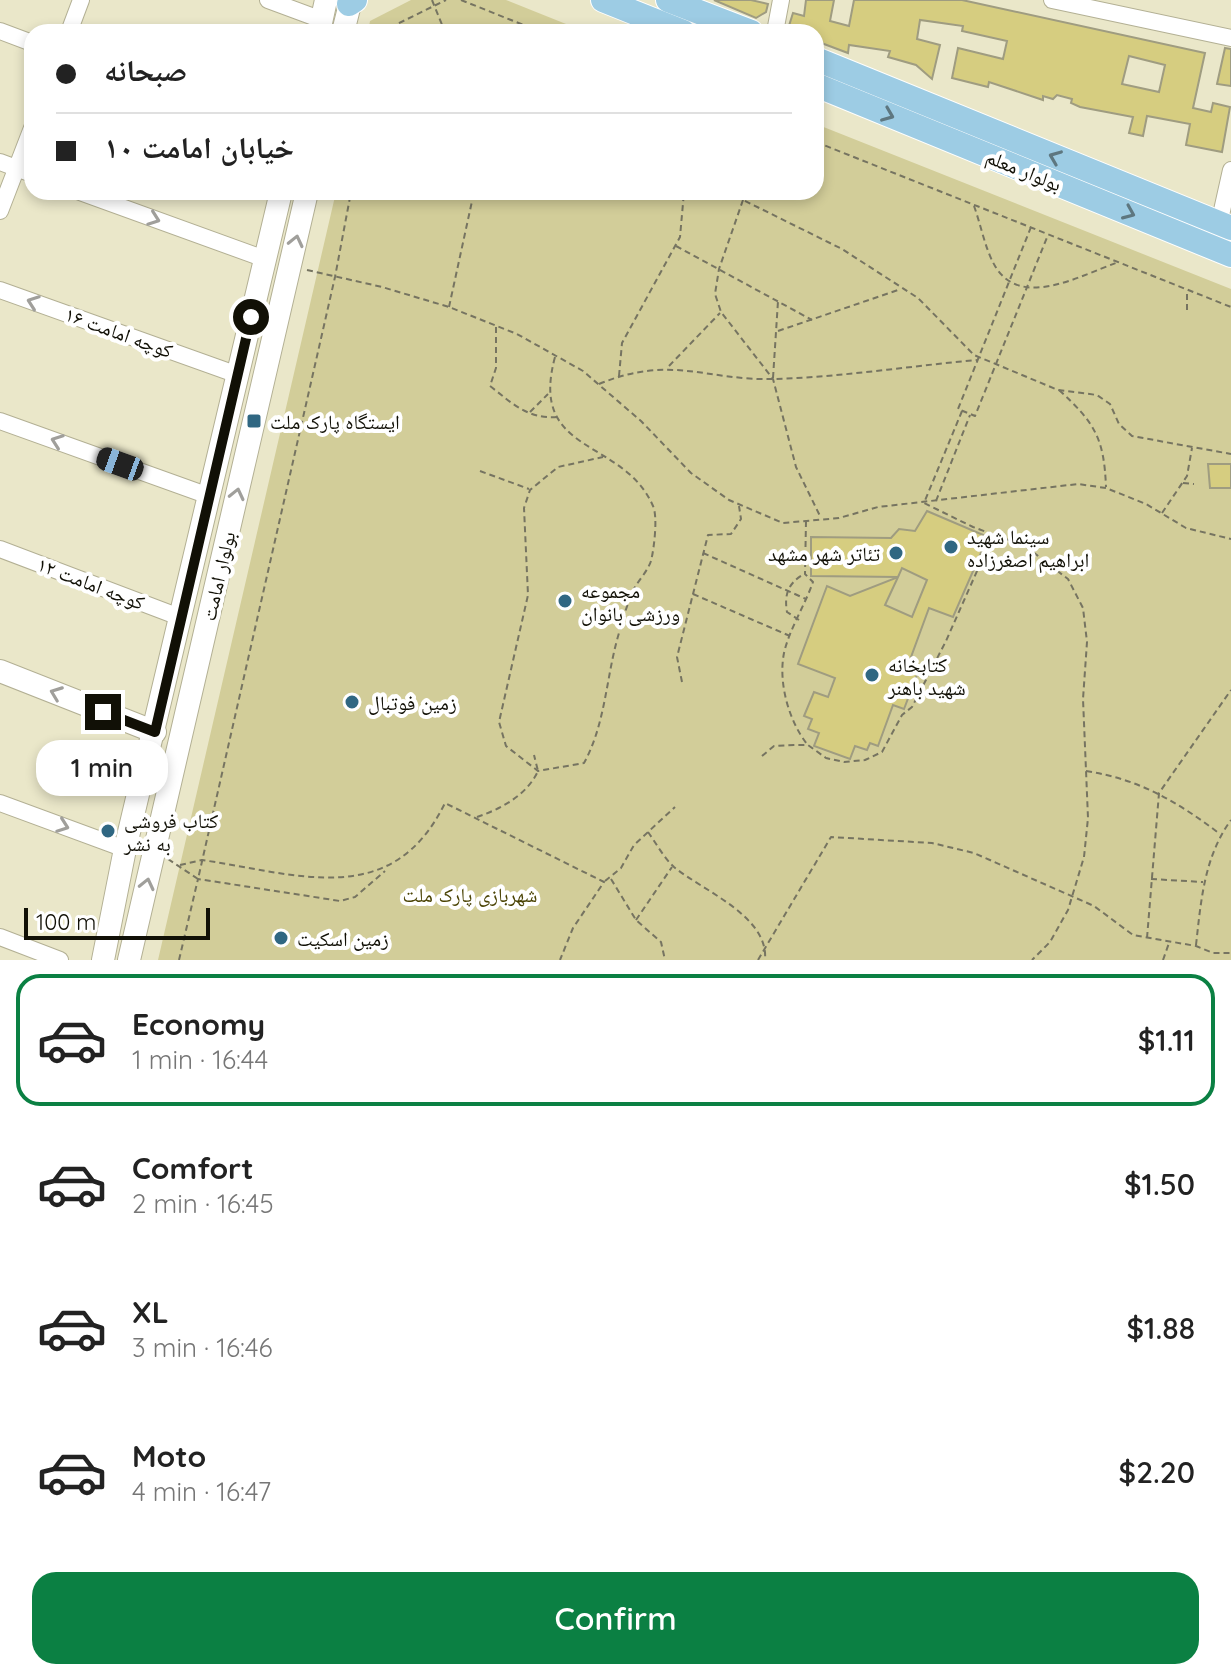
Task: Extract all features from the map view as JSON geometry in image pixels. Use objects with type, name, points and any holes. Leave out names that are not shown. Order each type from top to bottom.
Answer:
[{"type":"main road","points":[[603,0],[663,24]]},
{"type":"main road","points":[[668,0],[730,24]]},
{"type":"main road","name":"بولوار معلم","points":[[824,62],[1225,226]]},
{"type":"main road","name":"بولوار معلم","points":[[824,88],[1231,255]]},
{"type":"main road","name":"بولوار امامت","points":[[103,960],[125,849],[279,200]]},
{"type":"main road","name":"بولوار امامت","points":[[129,960],[305,200]]},
{"type":"main road","points":[[0,671],[155,732]]},
{"type":"street","points":[[72,24],[81,0]]},
{"type":"street","points":[[268,0],[337,9]]},
{"type":"street","points":[[776,24],[781,0]]},
{"type":"street","points":[[1052,0],[1231,38]]},
{"type":"street","points":[[0,31],[24,40]]},
{"type":"street","points":[[0,162],[24,172],[0,211]]},
{"type":"street","points":[[1225,226],[1231,174]]},
{"type":"street","points":[[102,200],[265,259]]},
{"type":"street","name":"کوچه امامت ۱۶","points":[[0,290],[238,375]]},
{"type":"street","points":[[0,421],[209,496]]},
{"type":"street","name":"کوچه امامت ۱۲","points":[[0,549],[182,618]]},
{"type":"street","points":[[0,803],[125,849]]},
{"type":"street","points":[[0,937],[60,960]]},
{"type":"path","points":[[432,0],[442,24]]},
{"type":"path","points":[[397,24],[446,0]]},
{"type":"path","points":[[461,0],[521,24]]},
{"type":"path","points":[[824,145],[1231,307]]},
{"type":"path","points":[[179,960],[335,277],[349,200]]},
{"type":"path","points":[[449,307],[472,200]]},
{"type":"path","points":[[619,376],[622,343],[680,237],[683,200]]},
{"type":"path","points":[[773,379],[721,312],[715,294],[719,269],[743,200],[842,249],[918,298],[978,358]]},
{"type":"path","points":[[974,205],[995,266],[1009,282],[1027,288],[1045,287],[1118,262]]},
{"type":"path","points":[[1031,227],[958,409],[962,411],[975,416],[1048,234]]},
{"type":"path","points":[[675,246],[812,320]]},
{"type":"path","points":[[290,266],[449,307],[496,325],[555,355],[598,384],[691,473],[739,504],[783,523],[821,520],[878,507],[1035,486],[1078,484],[1106,488],[1186,528],[1231,539]]},
{"type":"path","points":[[778,331],[903,288]]},
{"type":"path","points":[[1187,290],[1187,310]]},
{"type":"path","points":[[778,301],[773,379],[796,467],[821,520]]},
{"type":"path","points":[[668,367],[721,312]]},
{"type":"path","points":[[496,325],[496,368],[490,386],[529,414],[539,418],[557,417]]},
{"type":"path","points":[[555,355],[549,394],[564,428],[636,481],[654,508],[651,562],[633,590],[618,634],[595,743],[584,763],[538,771],[506,746],[499,722],[528,595],[524,508],[530,490],[558,467],[603,457]]},
{"type":"path","points":[[598,384],[619,376],[668,367],[773,379],[978,358],[1058,390],[1097,395],[1110,404],[1119,424],[1132,436],[1231,454]]},
{"type":"path","points":[[1058,390],[1086,415],[1098,433],[1105,455],[1106,488]]},
{"type":"path","points":[[529,414],[549,394]]},
{"type":"path","points":[[924,503],[962,411]]},
{"type":"path","points":[[936,501],[971,414]]},
{"type":"path","points":[[1162,514],[1183,483],[1193,447]]},
{"type":"path","points":[[480,471],[530,490]]},
{"type":"path","points":[[1183,483],[1194,484]]},
{"type":"path","points":[[924,503],[993,535],[1025,546],[1068,579],[1083,608],[1087,642],[1083,672],[1088,818],[1084,857],[1074,896],[1050,942],[1032,960]]},
{"type":"path","points":[[682,682],[677,657],[708,535],[731,534],[736,529],[741,519],[739,504]]},
{"type":"path","points":[[806,520],[805,574],[813,582],[784,652],[788,702],[793,726],[808,745],[826,758],[844,762],[865,760],[882,752],[902,715],[912,707],[946,641],[993,535]]},
{"type":"path","points":[[703,553],[807,599]]},
{"type":"path","points":[[799,620],[787,612],[787,591],[794,579],[805,574]]},
{"type":"path","points":[[693,594],[791,636]]},
{"type":"path","points":[[1147,939],[1159,793],[1231,690]]},
{"type":"path","points":[[762,756],[774,746],[808,745]]},
{"type":"path","points":[[476,818],[504,807],[529,786],[538,771],[534,755]]},
{"type":"path","points":[[1085,771],[1120,777],[1159,793],[1220,834]]},
{"type":"path","points":[[391,866],[373,874],[341,879],[202,860],[180,865],[198,879],[340,901],[355,897],[431,832],[445,803],[604,882]]},
{"type":"path","points":[[560,960],[573,928],[604,882],[648,832],[675,807]]},
{"type":"path","points":[[1196,946],[1203,882],[1220,834],[1230,823]]},
{"type":"path","points":[[648,832],[672,866],[749,922],[766,946],[765,960]]},
{"type":"path","points":[[758,960],[831,837],[932,843],[974,853],[1074,896],[1133,935],[1196,946],[1213,953],[1231,953]]},
{"type":"path","points":[[636,920],[672,866]]},
{"type":"path","points":[[610,878],[636,920],[661,942],[665,960]]},
{"type":"path","points":[[1150,879],[1203,882]]},
{"type":"path","points":[[1163,960],[1169,943]]},
{"type":"green space","points":[[411,0],[506,0],[566,24],[369,24]]},
{"type":"green space","name":"شهربازی پارک ملت","points":[[824,127],[1231,289],[1231,960],[158,960],[334,200],[824,200]]},
{"type":"building","points":[[714,0],[751,0],[768,4],[766,12],[756,18]]},
{"type":"building","points":[[806,0],[834,0],[830,21],[849,26],[854,0],[962,0],[1205,53],[1193,108],[1211,112],[1213,103],[1230,107],[1222,152],[1186,145],[1190,124],[1147,116],[1143,136],[1129,133],[1133,117],[1080,107],[1071,103],[1072,99],[1057,95],[1053,99],[1043,96],[1043,100],[989,82],[988,87],[952,78],[958,48],[1003,59],[1007,41],[962,31],[963,26],[920,20],[917,39],[940,45],[932,79],[916,65],[888,57],[890,51],[849,45],[848,53],[824,44],[824,24],[790,24],[793,13],[804,16]],"holes":[[[1129,56],[1165,65],[1159,92],[1122,84]]]},
{"type":"building","points":[[1225,48],[1231,49],[1231,86],[1217,84]]},
{"type":"building","points":[[1208,464],[1231,464],[1231,488],[1210,488]]},
{"type":"building","points":[[927,511],[988,537],[953,617],[929,608],[907,668],[918,672],[904,709],[893,705],[878,746],[870,743],[867,750],[855,746],[850,759],[814,746],[819,733],[808,729],[812,719],[804,716],[814,692],[828,697],[835,678],[798,664],[827,586],[850,596],[898,577],[811,576],[811,537],[891,538],[899,529],[915,531]],"holes":[[[902,568],[927,580],[912,617],[885,605]]]},
{"type":"place","name":"ایستگاه پارک ملت","points":[[254,421]]},
{"type":"place","name":"سینما شهید ابراهیم اصغرزاده","points":[[951,547]]},
{"type":"place","name":"تئاتر شهر مشهد","points":[[896,553]]},
{"type":"place","name":"مجموعه ورزشی بانوان","points":[[565,601]]},
{"type":"place","name":"کتابخانه شهید باهنر","points":[[872,675]]},
{"type":"place","name":"زمین فوتبال","points":[[352,702]]},
{"type":"place","name":"کتاب فروشی به نشر","points":[[108,831]]},
{"type":"place","name":"زمین اسکیت","points":[[281,938]]},
{"type":"route","points":[[103,712],[155,732],[251,317]]}]
